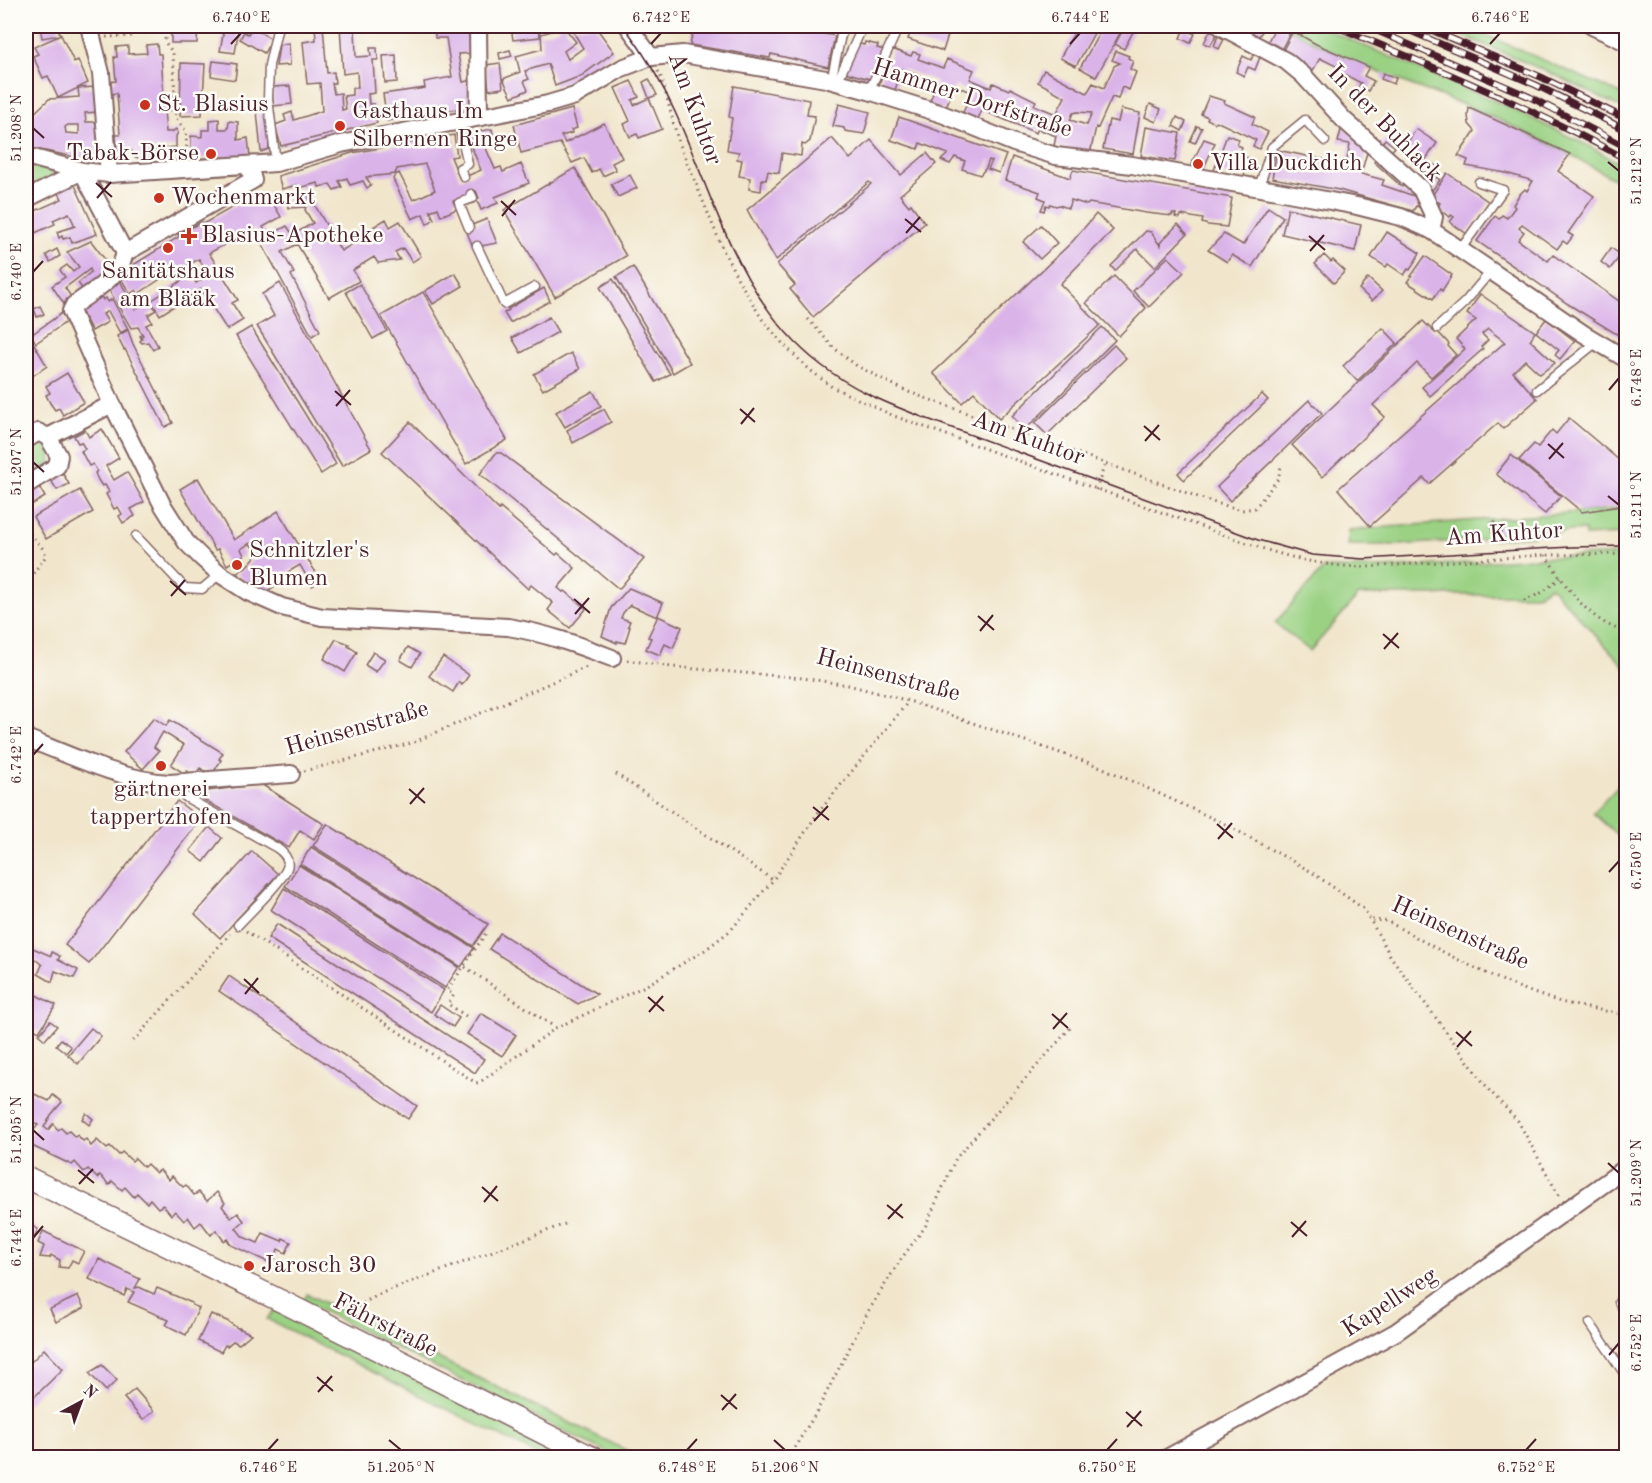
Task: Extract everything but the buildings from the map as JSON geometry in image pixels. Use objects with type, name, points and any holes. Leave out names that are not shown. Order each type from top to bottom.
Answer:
[{"type":"street","points":[[89,26],[101,73],[109,174]]},
{"type":"street","points":[[478,26],[479,117]]},
{"type":"street","name":"Am Kuhtor","points":[[628,26],[651,57]]},
{"type":"street","name":"In der Buhlack","points":[[1220,26],[1295,68],[1344,120],[1421,189],[1434,217],[1431,230]]},
{"type":"street","points":[[1592,26],[1626,42]]},
{"type":"street","name":"Hammer Dorfstraße","points":[[26,156],[82,171],[109,174],[276,163],[342,144],[548,104],[575,96],[622,68],[651,57],[683,54],[834,81],[942,114],[1014,143],[1056,156],[1132,165],[1365,208],[1401,217],[1431,230],[1597,342],[1626,358]]},
{"type":"street","points":[[125,253],[253,180],[249,166]]},
{"type":"street","points":[[26,199],[82,171],[125,253],[122,265],[116,273],[72,307],[72,315],[112,404],[162,504],[186,542],[220,574],[262,600],[322,617],[508,627],[563,639],[612,658]]},
{"type":"street","points":[[48,437],[112,404]]},
{"type":"street","points":[[26,440],[38,432],[48,437],[59,456],[57,466],[26,484]]},
{"type":"street","name":"Heinsenstraße","points":[[26,738],[100,766],[156,782],[171,783],[291,774]]},
{"type":"street","name":"Kapellweg","points":[[1167,1458],[1396,1332],[1626,1168]]},
{"type":"street","name":"Fährstraße","points":[[26,1177],[287,1304],[593,1458]]},
{"type":"lane","points":[[276,163],[268,99],[269,64],[278,26]]},
{"type":"lane","points":[[834,81],[843,26]]},
{"type":"lane","points":[[834,81],[862,26]]},
{"type":"lane","points":[[869,91],[899,26]]},
{"type":"lane","points":[[1259,188],[1272,147],[1305,120],[1325,141]]},
{"type":"lane","points":[[458,121],[468,164],[460,168],[464,177]]},
{"type":"lane","points":[[1460,250],[1503,190],[1479,182]]},
{"type":"lane","points":[[469,228],[459,203],[473,198],[471,194]]},
{"type":"lane","points":[[477,246],[504,304],[535,287]]},
{"type":"lane","points":[[1437,328],[1465,302],[1491,271]]},
{"type":"lane","points":[[1537,390],[1597,342]]},
{"type":"lane","points":[[136,536],[186,588],[202,589],[220,574]]},
{"type":"lane","points":[[171,783],[187,798],[277,848],[288,860],[287,868],[281,878],[238,925]]},
{"type":"lane","points":[[1619,1302],[1626,1313]]},
{"type":"lane","points":[[1590,1323],[1626,1376]]},
{"type":"path","points":[[111,37],[133,36],[133,26]]},
{"type":"path","points":[[165,26],[165,42],[173,53],[176,120],[186,131],[188,170]]},
{"type":"path","name":"Am Kuhtor","points":[[651,57],[662,79],[678,140],[738,279],[762,319],[801,361],[832,387],[894,416],[1257,548],[1309,562],[1330,566],[1367,567],[1545,555],[1626,554]]},
{"type":"path","points":[[808,319],[832,347],[843,356],[857,366],[906,391],[1212,502],[1242,510],[1255,508],[1278,479],[1281,467]]},
{"type":"path","points":[[1096,490],[1105,464]]},
{"type":"path","points":[[26,529],[44,550],[46,556],[26,583]]},
{"type":"path","points":[[1545,555],[1580,603],[1598,619],[1626,632]]},
{"type":"path","points":[[1524,601],[1543,592],[1560,578]]},
{"type":"path","name":"Heinsenstraße","points":[[291,774],[412,743],[592,664],[612,658],[672,667],[803,678],[848,685],[909,701],[1101,767],[1225,824],[1310,871],[1352,898],[1372,920],[1387,921],[1470,966],[1533,993],[1557,1001],[1626,1015]]},
{"type":"path","points":[[133,1041],[238,925],[477,1083],[556,1028],[647,985],[705,951],[730,930],[773,880],[818,813],[909,701]]},
{"type":"path","points":[[616,774],[773,880]]},
{"type":"path","points":[[1372,920],[1391,957],[1489,1090],[1518,1121],[1567,1211]]},
{"type":"path","points":[[465,1016],[448,1005],[454,995],[447,991],[488,930]]},
{"type":"path","points":[[465,967],[556,1028]]},
{"type":"path","points":[[788,1458],[816,1413],[868,1310],[925,1227],[956,1158],[1071,1027]]},
{"type":"path","points":[[348,1319],[363,1303],[382,1293],[565,1224]]},
{"type":"green space","points":[[1284,26],[1318,26],[1502,104],[1587,145],[1626,167],[1626,186],[1510,125],[1359,64]]},
{"type":"green space","points":[[1441,26],[1465,26],[1626,96],[1626,110],[1559,77]]},
{"type":"green space","points":[[26,161],[49,169],[53,174],[51,178],[26,191]]},
{"type":"green space","points":[[38,442],[43,443],[50,450],[51,463],[26,478],[26,447]]},
{"type":"green space","points":[[1626,507],[1626,534],[1585,536],[1585,530],[1534,536],[1399,545],[1348,545],[1349,530]]},
{"type":"green space","points":[[1626,555],[1626,668],[1550,586],[1536,595],[1359,595],[1310,651],[1275,623],[1324,568],[1400,567],[1550,557]]},
{"type":"green space","points":[[1626,778],[1626,843],[1593,813]]},
{"type":"green space","points":[[307,1294],[640,1457],[616,1457],[308,1304],[304,1300]]},
{"type":"green space","points":[[275,1309],[570,1457],[542,1457],[267,1319]]},
{"type":"tram line","points":[[624,26],[652,68],[670,101],[733,249],[770,312],[793,340],[821,365],[882,401],[1258,540],[1312,555],[1363,559],[1626,546]]},
{"type":"railway","points":[[1335,26],[1519,105],[1626,159]]},
{"type":"railway","points":[[1366,26],[1530,97],[1626,147]]},
{"type":"railway","points":[[1399,26],[1536,85],[1626,130]]},
{"type":"railway","points":[[1422,26],[1541,77],[1626,119]]},
{"type":"place","name":"St. Blasius","points":[[145,105]]},
{"type":"place","name":"Gasthaus Im Silbernen Ringe","points":[[340,126]]},
{"type":"place","name":"Tabak-Börse","points":[[211,154]]},
{"type":"place","name":"Villa Duckdich","points":[[1198,164]]},
{"type":"place","name":"Wochenmarkt","points":[[159,198]]},
{"type":"place","name":"Blasius-Apotheke","points":[[189,236]]},
{"type":"place","name":"Sanitätshaus am Blääk","points":[[168,248]]},
{"type":"place","name":"Schnitzler's Blumen","points":[[237,565]]},
{"type":"place","name":"gärtnerei tappertzhofen","points":[[161,766]]},
{"type":"place","name":"Jarosch 30","points":[[249,1266]]}]
